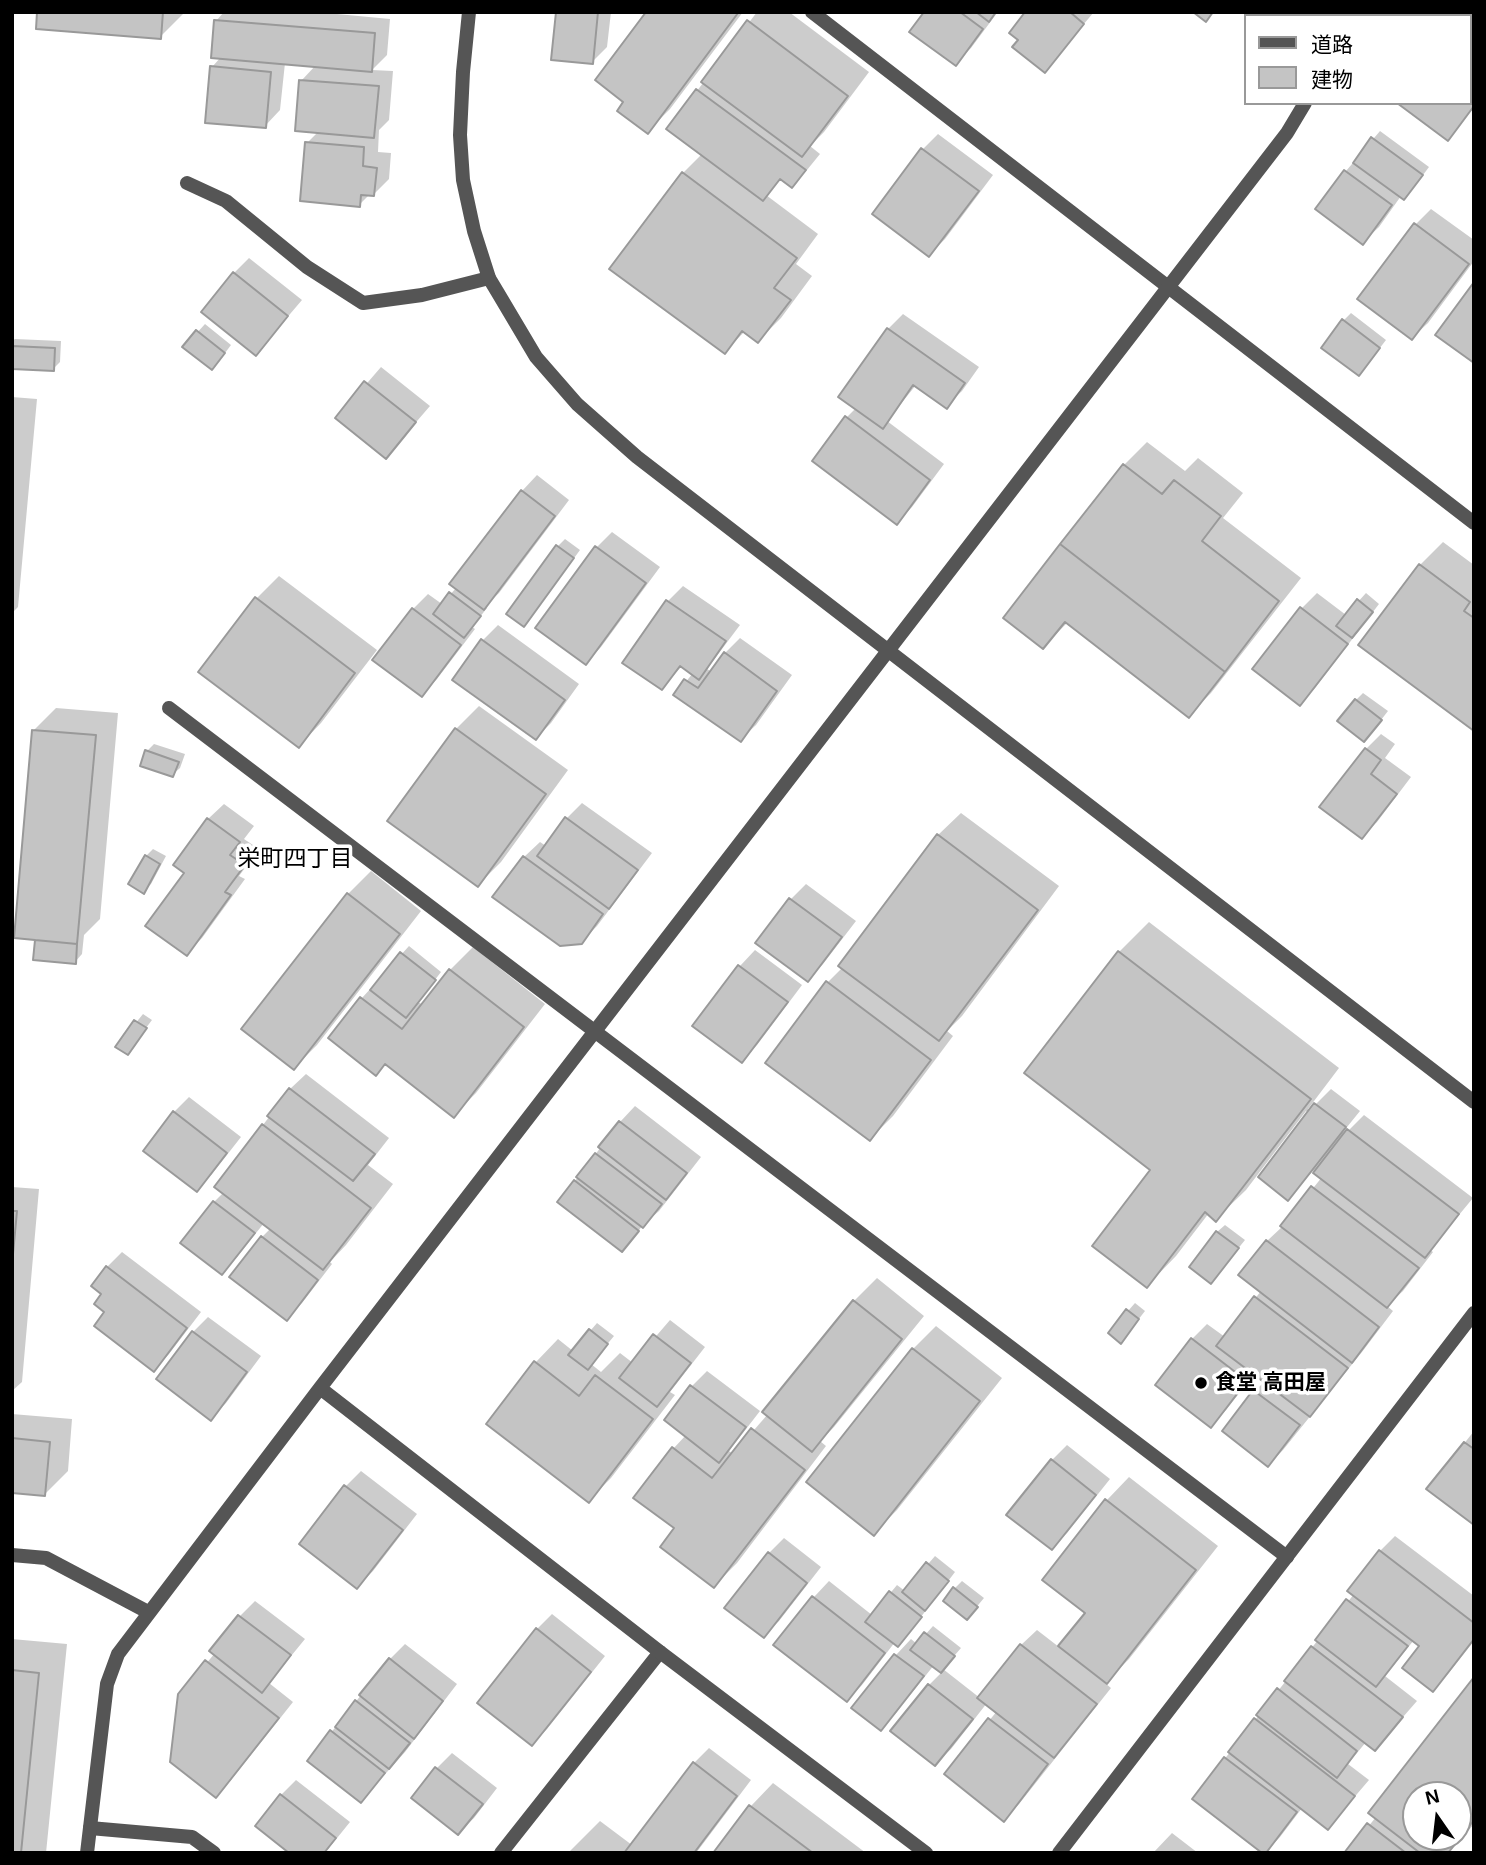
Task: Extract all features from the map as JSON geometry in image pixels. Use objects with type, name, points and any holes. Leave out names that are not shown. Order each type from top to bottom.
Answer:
[{"type":"street","points":[[469,12],[460,135],[463,180],[474,231],[489,278],[536,356],[577,404],[637,457],[1474,1102]]},
{"type":"street","points":[[812,12],[1474,523]]},
{"type":"street","points":[[88,1853],[107,1684],[118,1654],[1287,133],[1304,105]]},
{"type":"street","points":[[187,183],[226,201],[307,267],[363,303],[422,295],[489,278]]},
{"type":"street","points":[[169,708],[1287,1557]]},
{"type":"street","points":[[1059,1853],[1474,1313]]},
{"type":"street","points":[[320,1388],[660,1652],[926,1853]]},
{"type":"street","points":[[12,1555],[46,1558],[148,1612]]},
{"type":"street","points":[[501,1853],[660,1652]]},
{"type":"street","points":[[90,1828],[191,1837],[214,1853]]},
{"type":"building","points":[[37,12],[163,12],[161,39],[36,29]]},
{"type":"building","points":[[556,12],[598,12],[593,64],[551,60]]},
{"type":"building","points":[[646,12],[738,13],[648,134],[617,111],[623,102],[595,80]]},
{"type":"building","points":[[924,12],[960,12],[983,29],[956,66],[909,32]]},
{"type":"building","points":[[976,12],[996,12],[989,22]]},
{"type":"building","points":[[1025,12],[1070,12],[1084,24],[1045,73],[1012,47],[1018,40],[1009,33]]},
{"type":"building","points":[[1193,12],[1213,12],[1206,22]]},
{"type":"building","points":[[214,20],[375,33],[372,72],[211,58]]},
{"type":"building","points":[[747,20],[848,96],[802,157],[701,82]]},
{"type":"building","points":[[210,66],[271,72],[266,128],[205,123]]},
{"type":"building","points":[[1472,70],[1474,106],[1448,141],[1400,105],[1472,105]]},
{"type":"building","points":[[299,80],[379,86],[374,138],[295,131]]},
{"type":"building","points":[[696,89],[806,170],[792,188],[780,179],[763,201],[666,129]]},
{"type":"building","points":[[1371,137],[1423,175],[1404,200],[1353,163]]},
{"type":"building","points":[[305,142],[364,147],[363,166],[377,168],[374,196],[361,195],[360,207],[300,201]]},
{"type":"building","points":[[921,148],[979,191],[929,257],[872,214]]},
{"type":"building","points":[[1344,170],[1392,205],[1363,245],[1315,209]]},
{"type":"building","points":[[682,172],[797,258],[774,288],[791,300],[758,343],[742,331],[725,354],[609,269]]},
{"type":"building","points":[[1414,223],[1469,264],[1412,340],[1357,299]]},
{"type":"building","points":[[233,272],[288,316],[256,356],[201,312]]},
{"type":"building","points":[[1474,282],[1474,363],[1435,335]]},
{"type":"building","points":[[1342,319],[1380,348],[1359,376],[1321,348]]},
{"type":"building","points":[[887,328],[965,383],[947,409],[913,385],[883,429],[838,397]]},
{"type":"building","points":[[196,330],[225,353],[212,370],[182,347]]},
{"type":"building","points":[[12,346],[55,348],[54,371],[12,369]]},
{"type":"building","points":[[364,381],[416,422],[386,459],[335,418]]},
{"type":"building","points":[[845,416],[930,480],[897,525],[812,461]]},
{"type":"building","points":[[1123,464],[1162,494],[1174,480],[1221,516],[1202,541],[1279,601],[1225,672],[1060,544]]},
{"type":"building","points":[[521,490],[555,516],[484,610],[449,584]]},
{"type":"building","points":[[1060,544],[1225,672],[1189,718],[1065,622],[1043,649],[1003,618]]},
{"type":"building","points":[[556,545],[574,558],[524,627],[506,614]]},
{"type":"building","points":[[595,546],[646,583],[586,665],[535,628]]},
{"type":"building","points":[[1419,564],[1470,602],[1464,611],[1474,618],[1474,731],[1358,645]]},
{"type":"building","points":[[449,592],[481,616],[464,638],[433,614]]},
{"type":"building","points":[[255,597],[355,673],[299,748],[198,672]]},
{"type":"building","points":[[1357,599],[1373,612],[1352,638],[1336,626]]},
{"type":"building","points":[[666,600],[726,641],[699,680],[680,666],[662,690],[622,663]]},
{"type":"building","points":[[1300,607],[1348,644],[1300,706],[1252,669]]},
{"type":"building","points":[[412,608],[461,645],[422,697],[372,660]]},
{"type":"building","points":[[481,639],[565,700],[536,740],[452,680]]},
{"type":"building","points":[[724,652],[777,691],[741,742],[673,695],[684,679],[698,688]]},
{"type":"building","points":[[1355,699],[1382,720],[1364,742],[1337,721]]},
{"type":"building","points":[[455,728],[546,794],[478,887],[387,821]]},
{"type":"building","points":[[32,730],[96,735],[77,944],[14,938]]},
{"type":"building","points":[[1365,748],[1381,760],[1371,774],[1397,794],[1362,839],[1319,807]]},
{"type":"building","points":[[145,750],[179,762],[173,777],[140,766]]},
{"type":"building","points":[[565,817],[638,870],[609,909],[537,856]]},
{"type":"building","points":[[207,818],[240,842],[230,855],[245,865],[225,892],[231,895],[187,956],[145,926],[184,873],[173,865]]},
{"type":"building","points":[[937,834],[1038,910],[939,1041],[838,966]]},
{"type":"building","points":[[145,855],[160,864],[144,894],[128,884]]},
{"type":"building","points":[[523,856],[603,914],[582,944],[560,946],[492,897]]},
{"type":"building","points":[[347,893],[400,934],[294,1070],[241,1029]]},
{"type":"building","points":[[789,898],[842,937],[808,982],[755,943]]},
{"type":"building","points":[[35,940],[77,944],[76,964],[33,960]]},
{"type":"building","points":[[1118,951],[1311,1099],[1216,1222],[1205,1212],[1147,1288],[1092,1246],[1150,1170],[1024,1073]]},
{"type":"building","points":[[400,952],[436,980],[406,1018],[370,990]]},
{"type":"building","points":[[738,965],[788,1002],[742,1063],[692,1026]]},
{"type":"building","points":[[449,969],[524,1027],[454,1118],[385,1064],[376,1076],[328,1038],[360,997],[402,1029]]},
{"type":"building","points":[[826,981],[931,1060],[870,1141],[765,1063]]},
{"type":"building","points":[[134,1020],[147,1028],[128,1055],[115,1047]]},
{"type":"building","points":[[289,1088],[375,1154],[353,1181],[267,1116]]},
{"type":"building","points":[[1314,1103],[1346,1127],[1288,1201],[1258,1177]]},
{"type":"building","points":[[173,1111],[227,1153],[197,1192],[143,1151]]},
{"type":"building","points":[[619,1121],[687,1173],[666,1200],[598,1147]]},
{"type":"building","points":[[262,1124],[371,1208],[323,1270],[214,1187]]},
{"type":"building","points":[[1347,1129],[1459,1214],[1425,1258],[1313,1173]]},
{"type":"building","points":[[595,1153],[662,1204],[643,1228],[576,1177]]},
{"type":"building","points":[[574,1180],[639,1231],[622,1252],[557,1202]]},
{"type":"building","points":[[1311,1186],[1419,1268],[1387,1308],[1280,1226]]},
{"type":"building","points":[[213,1201],[255,1233],[222,1275],[180,1243]]},
{"type":"building","points":[[12,1211],[17,1211],[12,1265]]},
{"type":"building","points":[[1216,1231],[1239,1248],[1211,1284],[1189,1267]]},
{"type":"building","points":[[261,1236],[318,1280],[287,1321],[229,1277]]},
{"type":"building","points":[[1266,1240],[1379,1327],[1352,1363],[1238,1275]]},
{"type":"building","points":[[106,1266],[187,1328],[154,1372],[94,1326],[104,1312],[94,1304],[101,1294],[91,1286]]},
{"type":"building","points":[[1254,1296],[1348,1368],[1310,1417],[1216,1346]]},
{"type":"building","points":[[853,1300],[902,1339],[812,1452],[762,1412]]},
{"type":"building","points":[[1126,1309],[1139,1319],[1121,1344],[1108,1333]]},
{"type":"building","points":[[589,1329],[608,1344],[588,1370],[568,1355]]},
{"type":"building","points":[[192,1331],[247,1372],[211,1421],[156,1379]]},
{"type":"building","points":[[653,1334],[691,1363],[657,1407],[619,1378]]},
{"type":"building","name":"食堂 高田屋","points":[[1191,1338],[1247,1381],[1211,1428],[1155,1385]]},
{"type":"building","points":[[912,1348],[980,1401],[874,1536],[806,1482]]},
{"type":"building","points":[[534,1361],[579,1396],[595,1375],[653,1419],[589,1503],[486,1424]]},
{"type":"building","points":[[690,1385],[746,1427],[719,1463],[664,1420]]},
{"type":"building","points":[[1253,1390],[1300,1425],[1268,1467],[1222,1431]]},
{"type":"building","points":[[751,1428],[805,1470],[714,1588],[660,1547],[674,1528],[633,1498],[672,1447],[712,1478]]},
{"type":"building","points":[[12,1438],[50,1442],[45,1496],[12,1493]]},
{"type":"building","points":[[1464,1442],[1474,1449],[1474,1525],[1426,1489]]},
{"type":"building","points":[[1051,1459],[1096,1495],[1052,1550],[1006,1515]]},
{"type":"building","points":[[344,1485],[403,1530],[357,1589],[299,1544]]},
{"type":"building","points":[[1105,1499],[1196,1570],[1107,1684],[1058,1646],[1085,1613],[1042,1580]]},
{"type":"building","points":[[1379,1550],[1474,1623],[1474,1639],[1433,1692],[1402,1668],[1419,1646],[1347,1591]]},
{"type":"building","points":[[768,1552],[807,1583],[764,1638],[724,1608]]},
{"type":"building","points":[[926,1562],[949,1581],[925,1611],[902,1592]]},
{"type":"building","points":[[953,1587],[978,1607],[967,1620],[943,1601]]},
{"type":"building","points":[[889,1591],[922,1617],[898,1647],[865,1622]]},
{"type":"building","points":[[812,1596],[885,1653],[847,1702],[773,1645]]},
{"type":"building","points":[[1346,1599],[1408,1646],[1376,1687],[1315,1640]]},
{"type":"building","points":[[238,1615],[291,1655],[262,1693],[209,1651]]},
{"type":"building","points":[[536,1628],[591,1672],[532,1746],[477,1703]]},
{"type":"building","points":[[924,1632],[955,1656],[941,1673],[910,1650]]},
{"type":"building","points":[[1020,1644],[1097,1704],[1054,1758],[977,1698]]},
{"type":"building","points":[[1311,1646],[1403,1717],[1375,1751],[1284,1681]]},
{"type":"building","points":[[894,1654],[924,1676],[881,1731],[851,1708]]},
{"type":"building","points":[[389,1658],[443,1701],[414,1739],[359,1695]]},
{"type":"building","points":[[205,1660],[279,1718],[216,1798],[170,1762],[178,1694]]},
{"type":"building","points":[[12,1670],[39,1673],[21,1853],[12,1853]]},
{"type":"building","points":[[1474,1677],[1474,1820],[1472,1823],[1472,1781],[1402,1781],[1402,1839],[1368,1813]]},
{"type":"building","points":[[928,1684],[973,1719],[935,1766],[890,1731]]},
{"type":"building","points":[[1277,1688],[1357,1751],[1337,1778],[1256,1715]]},
{"type":"building","points":[[355,1700],[410,1743],[389,1769],[335,1727]]},
{"type":"building","points":[[988,1718],[1048,1764],[1004,1822],[944,1774]]},
{"type":"building","points":[[1254,1718],[1355,1796],[1328,1830],[1228,1752]]},
{"type":"building","points":[[330,1730],[385,1773],[361,1803],[307,1761]]},
{"type":"building","points":[[1224,1757],[1297,1812],[1266,1853],[1262,1853],[1192,1799]]},
{"type":"building","points":[[693,1762],[737,1796],[694,1853],[624,1853]]},
{"type":"building","points":[[435,1767],[483,1804],[458,1835],[411,1798]]},
{"type":"building","points":[[280,1794],[336,1838],[324,1853],[289,1853],[255,1826]]},
{"type":"building","points":[[749,1805],[813,1853],[713,1853]]},
{"type":"building","points":[[1367,1823],[1406,1853],[1344,1853]]},
{"type":"building","points":[[1417,1851],[1450,1851],[1448,1853]]},
{"type":"place","name":"食堂 高田屋","points":[[1201,1383]]},
{"type":"district","name":"栄町四丁目","points":[[295,860]]}]
